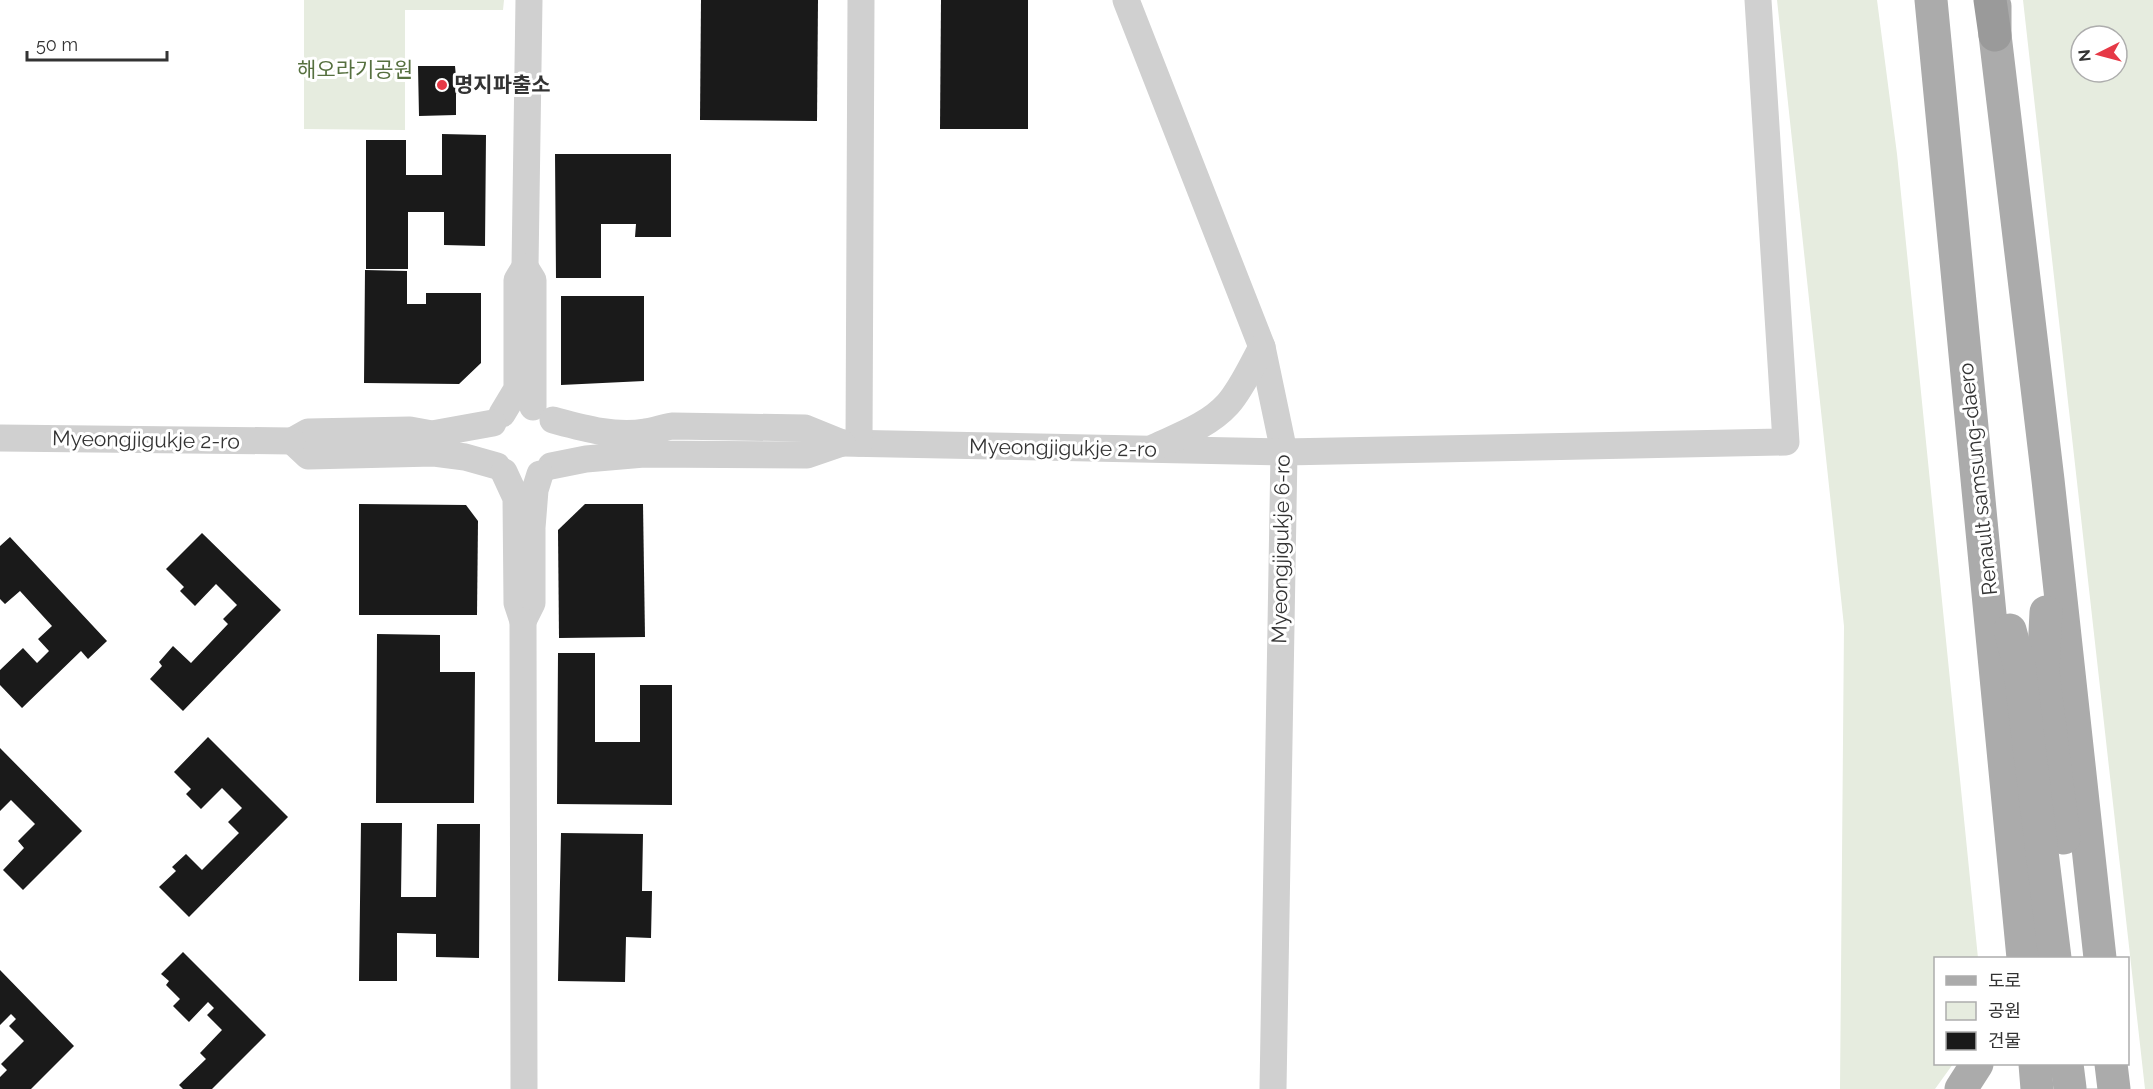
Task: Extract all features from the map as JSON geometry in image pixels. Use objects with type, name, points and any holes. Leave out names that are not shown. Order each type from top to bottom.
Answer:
[{"type":"highway","points":[[1990,0],[1995,35]]},
{"type":"main road","name":"Renault samsung-daero","points":[[1931,0],[1982,514],[2020,952]]},
{"type":"main road","points":[[1995,0],[1995,35],[2050,496],[2100,957]]},
{"type":"main road","points":[[2050,496],[2043,672],[2079,957]]},
{"type":"main road","points":[[1982,514],[2019,664],[2055,957]]},
{"type":"main road","points":[[1961,1089],[1976,1065]]},
{"type":"main road","points":[[2035,1065],[2037,1089]]},
{"type":"street","points":[[524,1089],[523,621],[517,603],[516,498],[491,457],[488,445],[489,434],[497,418],[517,389],[517,280],[525,267],[529,0]]},
{"type":"street","points":[[851,443],[861,0]]},
{"type":"street","name":"Myeongjigukje 6-ro","points":[[1126,0],[1262,347],[1284,452],[1272,1089]]},
{"type":"street","name":"Myeongjigukje 2-ro","points":[[546,470],[586,459],[644,454],[807,455],[851,443],[1284,452],[1786,442],[1758,0]]},
{"type":"street","points":[[525,267],[533,280],[543,414]]},
{"type":"street","points":[[1149,450],[1206,422],[1221,411],[1236,393],[1262,347]]},
{"type":"street","points":[[497,418],[511,408],[522,406],[543,414],[558,430],[560,443],[558,455],[535,490],[532,528],[532,603],[523,621]]},
{"type":"street","name":"Myeongjigukje 2-ro","points":[[543,414],[603,432],[647,432],[673,426],[805,428],[851,443]]},
{"type":"street","name":"Myeongjigukje 2-ro","points":[[0,438],[292,441],[308,432],[410,430],[432,434],[497,418]]},
{"type":"street","points":[[292,441],[308,456],[434,453],[465,457],[518,478],[530,478],[546,470]]},
{"type":"green space","name":"해오라기공원","points":[[304,0],[504,0],[503,10],[405,10],[405,130],[304,129]]},
{"type":"green space","points":[[1777,0],[1877,0],[1897,154],[1978,957],[1934,957],[1934,1065],[1952,1065],[1935,1089],[1840,1089],[1844,626]]},
{"type":"green space","points":[[2023,0],[2153,0],[2153,1089],[2145,1089]]},
{"type":"building","points":[[701,0],[818,0],[817,121],[700,120]]},
{"type":"building","points":[[941,0],[1028,0],[1028,129],[940,129]]},
{"type":"building","name":"명지파출소","points":[[418,66],[455,66],[456,77],[465,77],[465,94],[456,94],[456,115],[419,116]]},
{"type":"building","points":[[442,134],[486,135],[485,246],[444,245],[444,212],[408,212],[408,269],[366,269],[366,140],[406,140],[406,175],[442,175]]},
{"type":"building","points":[[555,154],[671,154],[671,237],[635,237],[636,224],[601,224],[601,278],[556,278]]},
{"type":"building","points":[[365,270],[407,271],[407,304],[426,304],[426,293],[481,293],[481,363],[459,384],[364,383]]},
{"type":"building","points":[[561,296],[644,296],[644,381],[561,385]]},
{"type":"building","points":[[359,504],[466,505],[478,521],[477,615],[359,615]]},
{"type":"building","points":[[585,504],[643,504],[645,637],[559,638],[558,530]]},
{"type":"building","points":[[202,533],[281,610],[183,711],[150,679],[162,666],[159,662],[173,646],[191,663],[228,624],[223,619],[237,605],[216,584],[195,606],[180,591],[184,587],[166,569]]},
{"type":"building","points":[[10,537],[107,641],[88,659],[81,651],[22,708],[0,685],[0,670],[23,648],[37,663],[49,651],[38,639],[52,626],[20,591],[5,604],[0,599],[0,546]]},
{"type":"building","points":[[377,634],[440,635],[440,672],[475,672],[474,803],[376,803]]},
{"type":"building","points":[[558,653],[595,653],[595,742],[640,742],[640,685],[672,685],[672,805],[557,804]]},
{"type":"building","points":[[208,737],[288,817],[189,917],[159,887],[176,871],[172,867],[186,854],[202,870],[239,833],[228,822],[242,808],[222,788],[201,809],[186,794],[191,789],[174,772]]},
{"type":"building","points":[[0,748],[82,831],[23,890],[3,870],[24,848],[18,841],[35,824],[11,800],[0,811]]},
{"type":"building","points":[[361,823],[402,823],[401,897],[436,897],[437,824],[480,824],[479,958],[436,957],[436,934],[397,933],[397,981],[359,981]]},
{"type":"building","points":[[561,833],[643,834],[642,891],[652,891],[651,938],[626,937],[625,982],[558,981]]},
{"type":"building","points":[[183,952],[266,1035],[212,1089],[183,1089],[179,1085],[206,1059],[200,1053],[222,1030],[207,1015],[214,1008],[208,1002],[189,1022],[173,1006],[180,999],[166,985],[169,981],[161,974]]},
{"type":"building","points":[[0,970],[74,1046],[31,1089],[0,1089],[0,1077],[7,1070],[1,1064],[24,1041],[9,1026],[16,1019],[11,1014],[0,1025]]},
{"type":"place","name":"명지파출소","points":[[442,85]]}]
